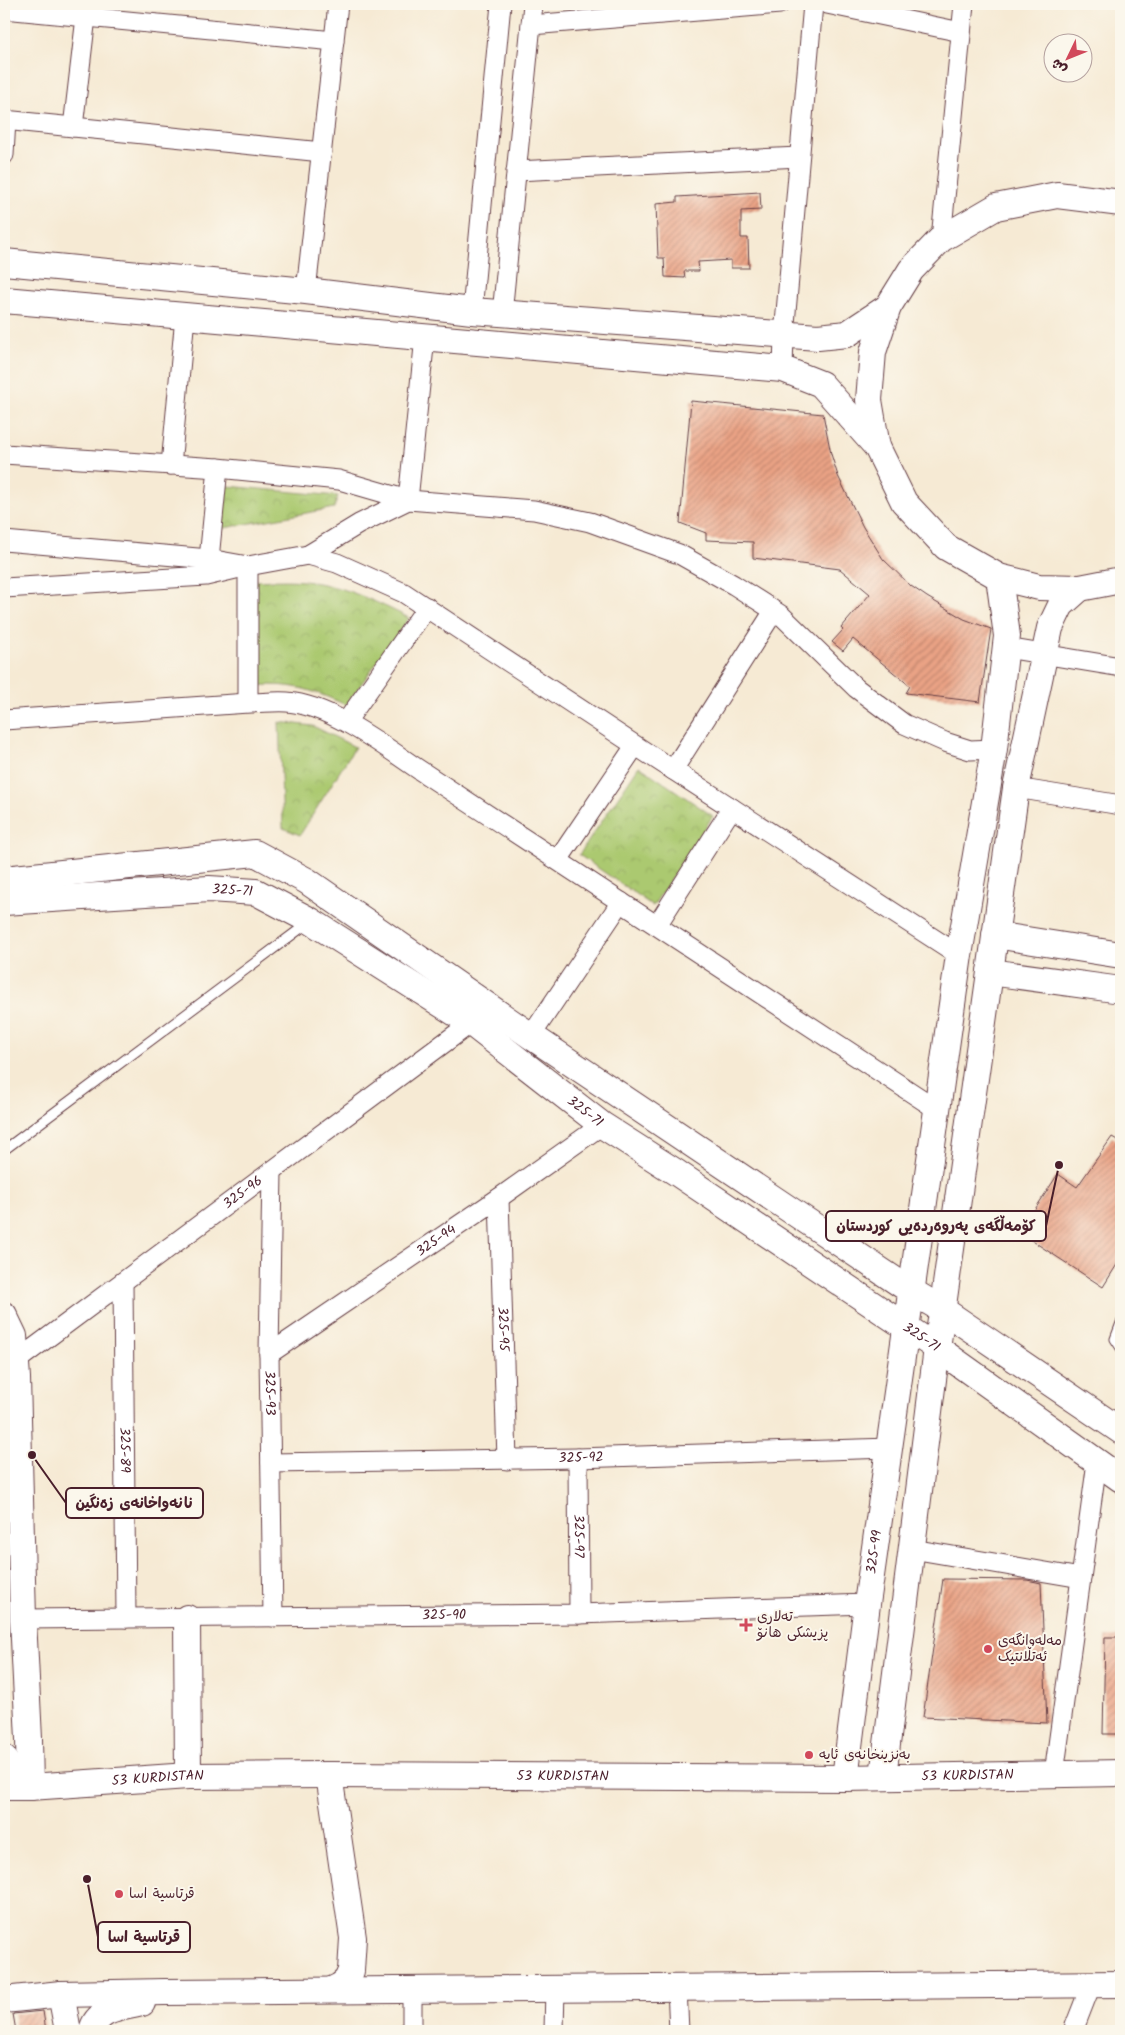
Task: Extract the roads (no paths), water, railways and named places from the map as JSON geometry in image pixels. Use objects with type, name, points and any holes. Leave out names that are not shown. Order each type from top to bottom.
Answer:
[{"type":"street","points":[[306,291],[338,4]]},
{"type":"street","points":[[472,311],[501,4]]},
{"type":"street","points":[[502,314],[533,4]]},
{"type":"street","points":[[531,25],[780,4]]},
{"type":"street","points":[[783,369],[784,335],[813,4]]},
{"type":"street","points":[[827,4],[961,32]]},
{"type":"street","points":[[941,239],[964,4]]},
{"type":"street","points":[[4,9],[37,8],[86,17],[334,41]]},
{"type":"street","points":[[73,127],[86,17]]},
{"type":"street","points":[[4,155],[5,120],[322,152]]},
{"type":"street","points":[[516,171],[799,158]]},
{"type":"street","points":[[877,447],[869,400],[873,352],[888,307],[911,270],[941,239],[996,207],[1057,194],[1121,203]]},
{"type":"street","points":[[4,262],[306,291],[502,314],[818,337],[846,334],[888,307]]},
{"type":"street","points":[[4,300],[783,369],[821,384],[877,447],[904,502],[946,547],[999,577],[1039,587],[1080,588],[1121,580]]},
{"type":"street","points":[[171,465],[184,317]]},
{"type":"street","points":[[408,500],[425,337]]},
{"type":"street","points":[[4,454],[218,468],[340,480],[408,500],[534,510],[590,522],[679,554],[734,585],[781,615],[856,688],[904,724],[945,742],[970,750],[994,750]]},
{"type":"street","points":[[209,559],[218,468]]},
{"type":"street","points":[[4,588],[206,576],[308,555],[359,524],[408,500]]},
{"type":"street","points":[[4,541],[209,559],[248,566]]},
{"type":"street","points":[[308,555],[337,563],[404,593],[427,607],[636,746],[959,955]]},
{"type":"street","points":[[248,566],[248,703]]},
{"type":"street","name":"325-99","points":[[845,1778],[867,1604],[959,955],[994,750],[1008,636],[999,577]]},
{"type":"street","points":[[883,1776],[937,1348],[1016,788],[1050,628],[1061,605],[1080,588]]},
{"type":"street","points":[[346,722],[427,607]]},
{"type":"street","points":[[673,770],[774,611]]},
{"type":"street","points":[[1006,648],[1121,666]]},
{"type":"street","points":[[4,720],[248,703],[288,702],[314,708],[346,722],[938,1110]]},
{"type":"street","points":[[558,860],[636,746]]},
{"type":"street","points":[[1016,788],[1121,805]]},
{"type":"street","points":[[657,925],[732,808]]},
{"type":"street","points":[[4,878],[255,853],[307,881],[531,1036],[911,1291],[943,1310],[1121,1431]]},
{"type":"street","name":"325-71","points":[[4,902],[209,889],[256,892],[311,921],[471,1023],[602,1125],[677,1173],[937,1348],[1121,1479]]},
{"type":"street","points":[[531,1036],[621,902]]},
{"type":"street","points":[[995,935],[1121,956]]},
{"type":"street","points":[[990,972],[1121,990]]},
{"type":"street","name":"325-96","points":[[15,1362],[471,1023]]},
{"type":"street","name":"325-94","points":[[269,1354],[499,1198],[602,1125]]},
{"type":"street","name":"325-93","points":[[272,1171],[269,1354],[273,1617]]},
{"type":"street","name":"325-95","points":[[499,1198],[507,1460]]},
{"type":"street","name":"325-89","points":[[123,1282],[126,1618]]},
{"type":"street","points":[[4,1315],[14,1336],[30,1787]]},
{"type":"street","name":"325-92","points":[[271,1463],[507,1460],[890,1448]]},
{"type":"street","name":"325-97","points":[[578,1458],[579,1614]]},
{"type":"street","points":[[1054,1774],[1097,1462]]},
{"type":"street","points":[[912,1549],[1081,1578]]},
{"type":"street","name":"325-90","points":[[23,1619],[579,1614],[867,1604]]},
{"type":"street","points":[[186,1618],[188,1776]]},
{"type":"street","points":[[851,1733],[862,1742],[868,1744],[875,1744],[888,1738]]},
{"type":"street","points":[[4,1758],[5,1762],[30,1787]]},
{"type":"street","name":"53 KURDISTAN","points":[[4,1787],[30,1787],[188,1776],[845,1778],[1121,1773]]},
{"type":"street","points":[[329,1775],[353,1938],[352,1971],[347,1980],[332,1990]]},
{"type":"street","points":[[4,2000],[61,1994],[165,1992],[1121,1984]]},
{"type":"street","points":[[1073,2031],[1091,1985]]},
{"type":"street","points":[[554,2031],[555,1988]]},
{"type":"street","points":[[677,1988],[678,2031]]},
{"type":"street","points":[[412,1990],[412,2031]]},
{"type":"street","points":[[92,2031],[96,2021],[105,2012],[145,2002],[165,1992]]},
{"type":"street","points":[[61,1994],[68,2031]]},
{"type":"lane","points":[[4,1150],[311,921]]},
{"type":"lane","points":[[1121,1323],[1115,1339],[1121,1348]]},
{"type":"place","name":"كۆمەڵگەی پەروەردەیی كوردستان","points":[[1059,1165]]},
{"type":"place","name":"نانەواخانەی زەنگین","points":[[32,1455]]},
{"type":"place","name":"تەلاری پزیشکی هانۆ","points":[[746,1625]]},
{"type":"place","name":"مەلەوانگەی ئەتڵانتیک","points":[[988,1649]]},
{"type":"place","name":"بەنزینخانەی ئایە","points":[[809,1755]]},
{"type":"place","name":"قرتاسیة اسا","points":[[87,1879]]},
{"type":"place","name":"قرتاسية اسا","points":[[119,1894]]}]
